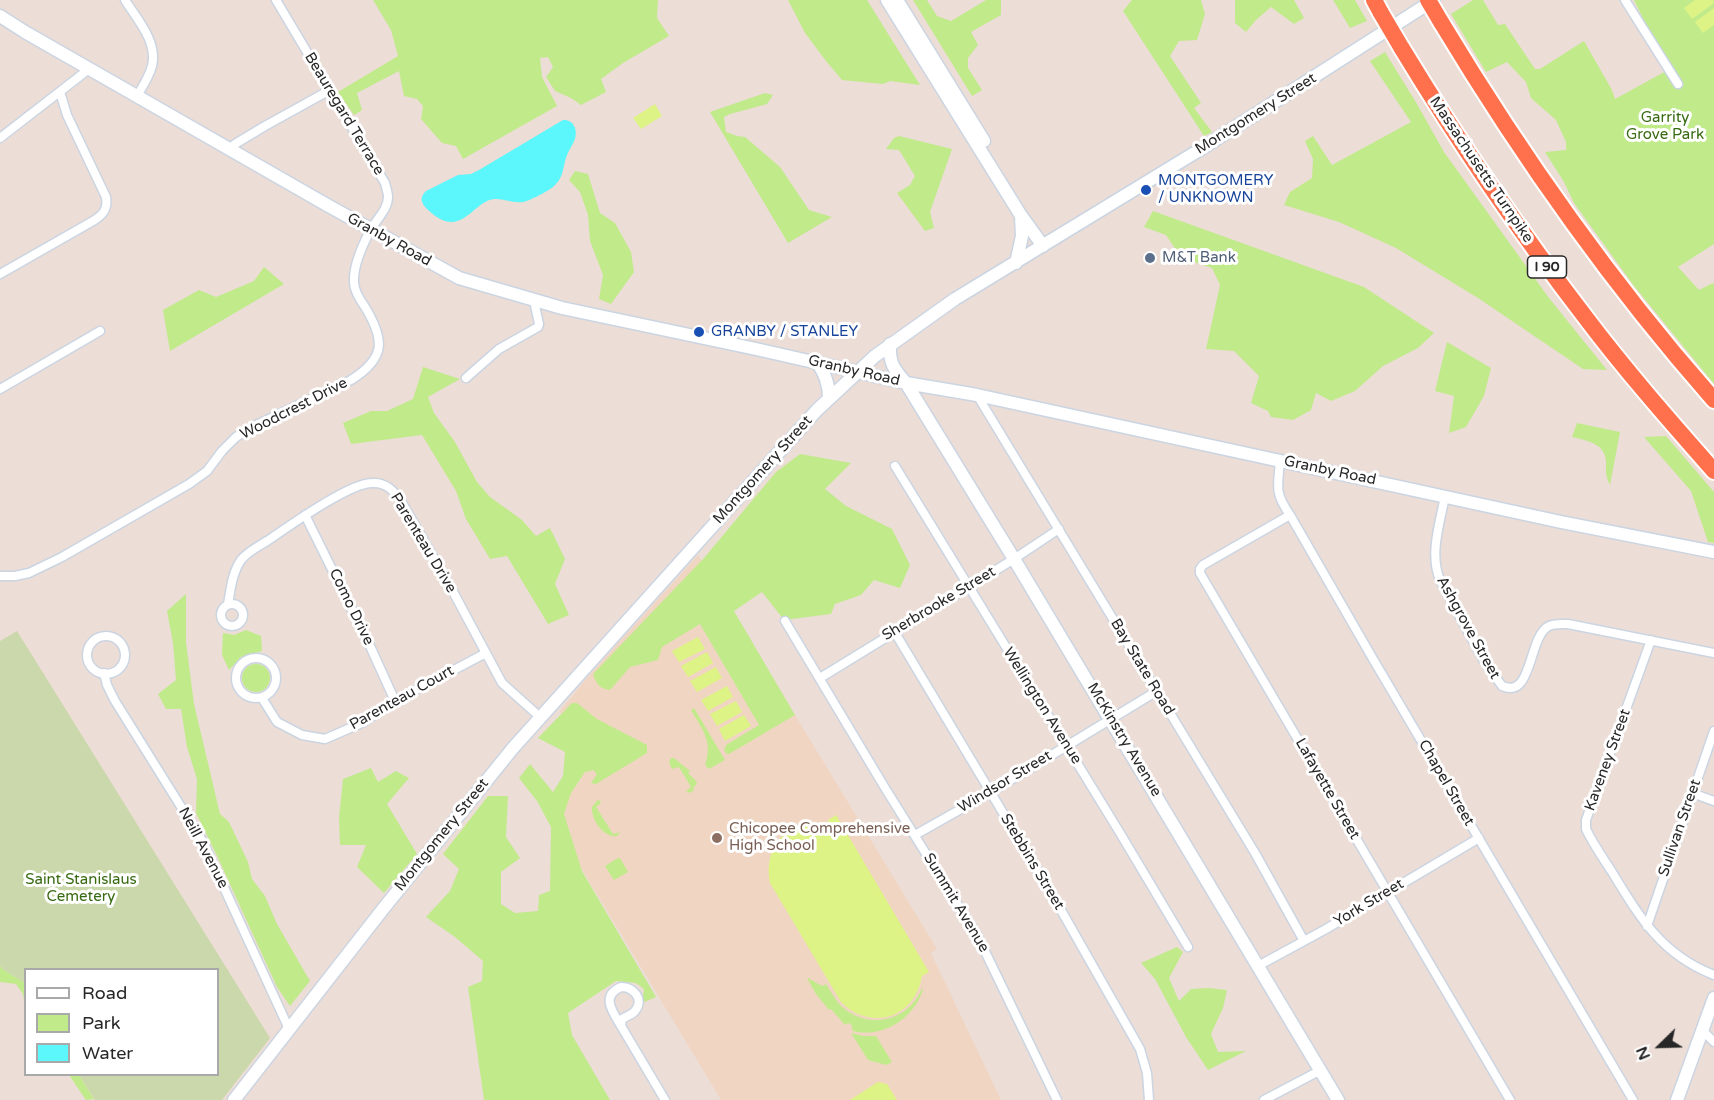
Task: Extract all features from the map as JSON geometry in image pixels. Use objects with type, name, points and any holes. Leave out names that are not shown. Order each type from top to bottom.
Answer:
[{"type":"highway","points":[[1428,0],[1474,76],[1564,211],[1646,318],[1714,400]]},
{"type":"highway","name":"Massachusetts Turnpike","points":[[1378,6],[1469,156],[1535,251],[1635,379],[1714,471]]},
{"type":"main road","points":[[887,0],[1020,214],[1043,246]]},
{"type":"main road","points":[[897,0],[1031,216],[1043,246]]},
{"type":"main road","name":"Montgomery Street","points":[[234,1100],[513,748],[713,524],[829,399],[859,371],[890,345],[955,299],[1201,149],[1434,0]]},
{"type":"main road","name":"Granby Road","points":[[0,16],[229,149],[459,278],[562,308],[906,383],[977,395],[1561,522],[1714,552]]},
{"type":"main road","points":[[1016,263],[1022,236],[1020,214]]},
{"type":"main road","name":"McKinstry Avenue","points":[[890,345],[891,362],[894,369],[906,383],[1014,559],[1338,1100]]},
{"type":"main road","points":[[817,362],[827,380],[829,399]]},
{"type":"main road","points":[[1677,1100],[1714,998]]},
{"type":"street","points":[[125,0],[153,48],[152,66],[137,96]]},
{"type":"street","name":"Beauregard Terrace","points":[[276,0],[385,183],[388,197],[384,211],[371,230]]},
{"type":"street","points":[[1625,0],[1678,84]]},
{"type":"street","points":[[0,138],[89,69]]},
{"type":"street","points":[[229,149],[330,90]]},
{"type":"street","points":[[0,274],[102,216],[106,208],[106,197],[66,115],[60,92]]},
{"type":"street","name":"Woodcrest Drive","points":[[0,576],[29,573],[71,552],[189,484],[207,471],[236,437],[364,372],[375,360],[379,337],[374,322],[358,296],[354,284],[354,268],[371,230]]},
{"type":"street","points":[[466,378],[500,349],[538,327],[534,301]]},
{"type":"street","points":[[0,389],[100,331]]},
{"type":"street","name":"Bay State Road","points":[[977,395],[1255,853],[1304,941]]},
{"type":"street","name":"Chapel Street","points":[[1280,461],[1278,494],[1281,502],[1633,1100]]},
{"type":"street","name":"Wellington Avenue","points":[[896,466],[1188,947]]},
{"type":"street","name":"Parenteau Drive","points":[[228,604],[233,574],[242,558],[305,515],[361,484],[375,482],[390,488],[401,501],[504,686],[540,717]]},
{"type":"street","name":"Ashgrove Street","points":[[1445,496],[1435,558],[1436,570],[1484,661],[1505,688],[1512,688],[1523,681],[1539,636],[1552,625],[1568,624],[1714,653]]},
{"type":"street","name":"Lafayette Street","points":[[1290,514],[1203,565],[1200,571],[1510,1100]]},
{"type":"street","name":"Como Drive","points":[[305,515],[395,701]]},
{"type":"street","name":"Sherbrooke Street","points":[[820,678],[1059,529]]},
{"type":"street","name":"Summit Avenue","points":[[785,621],[978,937],[1057,1100]]},
{"type":"street","name":"Stebbins Street","points":[[894,631],[1053,896],[1140,1049],[1148,1073],[1149,1100]]},
{"type":"street","name":"Neill Avenue","points":[[104,674],[116,671],[124,661],[124,648],[111,637],[99,637],[94,640],[88,651],[93,668],[104,674],[115,701],[203,842],[289,1029]]},
{"type":"street","name":"Kaveney Street","points":[[1651,640],[1585,825],[1588,835],[1647,926],[1665,946],[1679,957],[1714,975]]},
{"type":"street","name":"Parenteau Court","points":[[262,698],[277,722],[302,735],[325,739],[364,722],[395,701],[486,653]]},
{"type":"street","name":"Parenteau Court","points":[[254,658],[267,661],[276,672],[272,691],[262,698],[255,699],[243,694],[237,683],[236,676],[242,664],[254,658]]},
{"type":"street","name":"Windsor Street","points":[[915,835],[991,792],[1156,691]]},
{"type":"street","name":"Sullivan Street","points":[[1647,926],[1714,731]]},
{"type":"street","points":[[1692,793],[1714,801]]},
{"type":"street","name":"York Street","points":[[1258,966],[1479,838]]},
{"type":"street","points":[[621,1026],[622,1019],[633,1013],[638,1004],[634,991],[626,987],[613,992],[609,1001],[610,1005],[621,1026],[664,1100]]},
{"type":"street","points":[[1702,1030],[1714,1042]]},
{"type":"street","points":[[1264,1100],[1321,1070]]},
{"type":"shaded area","name":"Chicopee Comprehensive High School","points":[[698,555],[937,949],[931,953],[1001,1100],[721,1100],[542,803],[581,781],[560,711]]},
{"type":"green space","points":[[373,0],[658,0],[657,18],[669,36],[601,79],[606,92],[581,105],[555,91],[546,77],[553,67],[548,57],[540,58],[542,77],[557,106],[463,159],[456,146],[442,143],[421,119],[423,106],[417,99],[404,96],[399,71],[357,93],[362,110],[354,115],[338,92],[398,56],[391,30]]},
{"type":"green space","points":[[788,0],[867,0],[920,85],[890,81],[883,84],[842,80],[805,33]]},
{"type":"green space","points":[[913,0],[927,0],[937,16],[951,21],[986,0],[1001,0],[1001,15],[971,32],[978,45],[968,58],[968,68],[982,90],[972,96]]},
{"type":"green space","points":[[1132,0],[1201,0],[1205,14],[1197,40],[1179,41],[1170,56],[1201,103],[1194,108],[1212,132],[1204,136],[1123,11]]},
{"type":"green space","points":[[1235,0],[1294,0],[1304,18],[1294,24],[1271,7],[1246,32],[1235,23]]},
{"type":"green space","points":[[1333,0],[1355,0],[1367,21],[1350,28]]},
{"type":"green space","name":"Garrity Grove Park","points":[[1473,0],[1483,0],[1498,25],[1505,24],[1535,69],[1540,69],[1584,41],[1615,99],[1668,70],[1634,0],[1714,0],[1714,244],[1678,267],[1699,290],[1713,283],[1714,285],[1714,384],[1634,286],[1574,203],[1545,152],[1566,150],[1566,142],[1556,120],[1531,98],[1526,82],[1507,62],[1486,72],[1451,14]]},
{"type":"green space","points":[[1695,0],[1713,0],[1714,3],[1692,19],[1684,8]]},
{"type":"green space","points":[[1714,8],[1714,25],[1703,33],[1695,22]]},
{"type":"green space","points":[[1385,52],[1444,152],[1549,298],[1607,370],[1583,369],[1478,298],[1396,248],[1339,222],[1284,205],[1290,192],[1312,178],[1313,159],[1305,141],[1313,136],[1332,165],[1411,122],[1370,61]]},
{"type":"green space","points":[[765,93],[773,95],[767,104],[724,117],[726,132],[745,137],[780,167],[809,210],[832,217],[788,243],[710,112]]},
{"type":"green space","points":[[655,104],[662,116],[641,129],[633,118]]},
{"type":"green space","points":[[899,136],[952,149],[930,212],[934,228],[925,231],[897,193],[910,185],[915,176],[899,150],[886,149],[894,138]]},
{"type":"green space","points":[[575,171],[588,174],[600,213],[615,223],[631,252],[634,272],[611,304],[599,299],[603,275],[590,241],[588,215],[580,192],[569,180]]},
{"type":"green space","points":[[1153,211],[1364,287],[1434,333],[1418,348],[1383,366],[1355,391],[1331,401],[1316,393],[1311,410],[1293,420],[1271,417],[1268,411],[1251,403],[1259,376],[1234,351],[1206,349],[1220,285],[1212,268],[1194,262],[1186,265],[1166,235],[1144,227]]},
{"type":"green space","points":[[264,267],[284,284],[170,351],[163,310],[199,290],[216,297],[254,281]]},
{"type":"green space","points":[[1447,342],[1491,368],[1484,396],[1466,427],[1449,433],[1454,396],[1435,391]]},
{"type":"green space","points":[[423,367],[460,379],[428,397],[434,413],[455,442],[477,482],[490,497],[522,520],[536,536],[550,528],[565,559],[555,584],[569,615],[548,624],[507,556],[490,559],[466,519],[456,491],[422,435],[351,444],[343,423],[371,411],[387,411],[413,399]]},
{"type":"green space","points":[[1577,423],[1620,432],[1610,485],[1603,451],[1592,442],[1572,437]]},
{"type":"green space","points":[[1666,436],[1714,492],[1714,543],[1708,542],[1691,491],[1644,437]]},
{"type":"green space","points":[[800,454],[851,463],[825,489],[846,506],[892,529],[910,565],[900,588],[874,580],[861,595],[835,604],[831,614],[784,620],[762,592],[734,611],[795,715],[727,754],[724,750],[726,745],[759,725],[700,624],[662,647],[658,660],[630,667],[610,690],[599,685],[593,674],[704,558],[776,472]]},
{"type":"green space","points":[[186,594],[186,642],[194,704],[220,814],[229,822],[248,862],[252,879],[265,896],[277,924],[310,981],[290,1006],[277,987],[196,813],[197,779],[187,747],[181,709],[166,709],[158,694],[176,680],[173,643],[167,611]]},
{"type":"green space","points":[[246,630],[261,636],[262,651],[241,657],[229,670],[222,655],[223,633],[234,635]]},
{"type":"green space","name":"Saint Stanislaus Cemetery","points":[[17,631],[270,1038],[222,1100],[95,1100],[80,1076],[219,1076],[219,968],[24,968],[24,982],[0,966],[0,641]]},
{"type":"green space","points":[[698,637],[705,649],[679,662],[672,651]]},
{"type":"green space","points":[[707,652],[713,663],[688,677],[681,666]]},
{"type":"green space","points":[[256,664],[266,668],[270,678],[266,688],[256,692],[246,688],[242,678],[246,668]]},
{"type":"green space","points":[[716,667],[722,678],[697,692],[690,681]]},
{"type":"green space","points":[[727,686],[733,697],[708,711],[701,700]]},
{"type":"green space","points":[[736,701],[742,712],[717,726],[710,714]]},
{"type":"green space","points":[[572,703],[577,703],[597,719],[647,745],[647,753],[596,784],[591,783],[597,774],[593,770],[585,772],[571,793],[564,814],[582,871],[656,997],[642,1003],[644,989],[636,983],[616,981],[568,1013],[572,1035],[610,1100],[484,1100],[468,987],[482,981],[483,961],[455,937],[426,917],[450,891],[459,869],[443,854],[488,796],[508,796],[506,837],[520,858],[501,872],[501,904],[515,913],[538,911],[539,895],[550,891],[551,827],[537,801],[519,778],[530,764],[553,792],[563,776],[565,752],[538,738]]},
{"type":"green space","points":[[694,708],[725,760],[709,769],[705,765],[708,749],[706,736],[691,710]]},
{"type":"green space","points":[[744,715],[751,726],[725,741],[719,729]]},
{"type":"green space","points":[[671,758],[690,771],[688,773],[696,781],[694,790],[690,793],[686,791],[691,787],[679,767],[672,769],[669,762]]},
{"type":"green space","points":[[371,768],[378,782],[396,771],[409,778],[387,804],[417,854],[384,893],[357,867],[366,845],[340,845],[339,817],[343,779]]},
{"type":"green space","points":[[598,800],[601,803],[596,807],[613,834],[620,832],[617,836],[607,834],[596,822],[592,807]]},
{"type":"green space","points":[[836,815],[929,972],[922,976],[911,1002],[901,1011],[890,1016],[865,1017],[841,1002],[770,883],[771,856],[783,836],[792,829],[804,825],[817,824],[831,827],[828,820]]},
{"type":"green space","points":[[618,858],[628,872],[614,880],[605,866]]},
{"type":"green space","points":[[1177,947],[1183,952],[1169,978],[1179,1001],[1191,989],[1227,990],[1223,1008],[1211,1034],[1218,1052],[1246,1051],[1208,1070],[1186,1037],[1155,979],[1141,963]]},
{"type":"green space","points":[[0,966],[24,982],[24,1000],[23,994],[16,984],[0,982]]},
{"type":"green space","points":[[807,978],[822,986],[826,984],[843,1008],[868,1019],[879,1020],[900,1014],[909,1007],[923,989],[913,1009],[896,1024],[886,1029],[864,1033],[853,1031],[851,1024],[845,1025],[831,1009],[829,1010]]},
{"type":"green space","points":[[851,1033],[876,1036],[892,1062],[886,1065],[868,1060]]},
{"type":"green space","points":[[70,1076],[80,1076],[94,1099],[86,1100]]},
{"type":"green space","points":[[878,1082],[887,1084],[897,1100],[850,1100]]},
{"type":"water","points":[[563,120],[572,123],[576,135],[560,178],[549,190],[523,202],[492,199],[462,219],[452,222],[439,218],[424,205],[422,198],[426,191],[458,175],[471,174],[479,170]]},
{"type":"place","name":"MONTGOMERY / UNKNOWN","points":[[1146,190]]},
{"type":"place","name":"M&T Bank","points":[[1150,258]]},
{"type":"place","name":"GRANBY / STANLEY","points":[[699,332]]},
{"type":"place","name":"Chicopee Comprehensive High School","points":[[717,838]]}]
